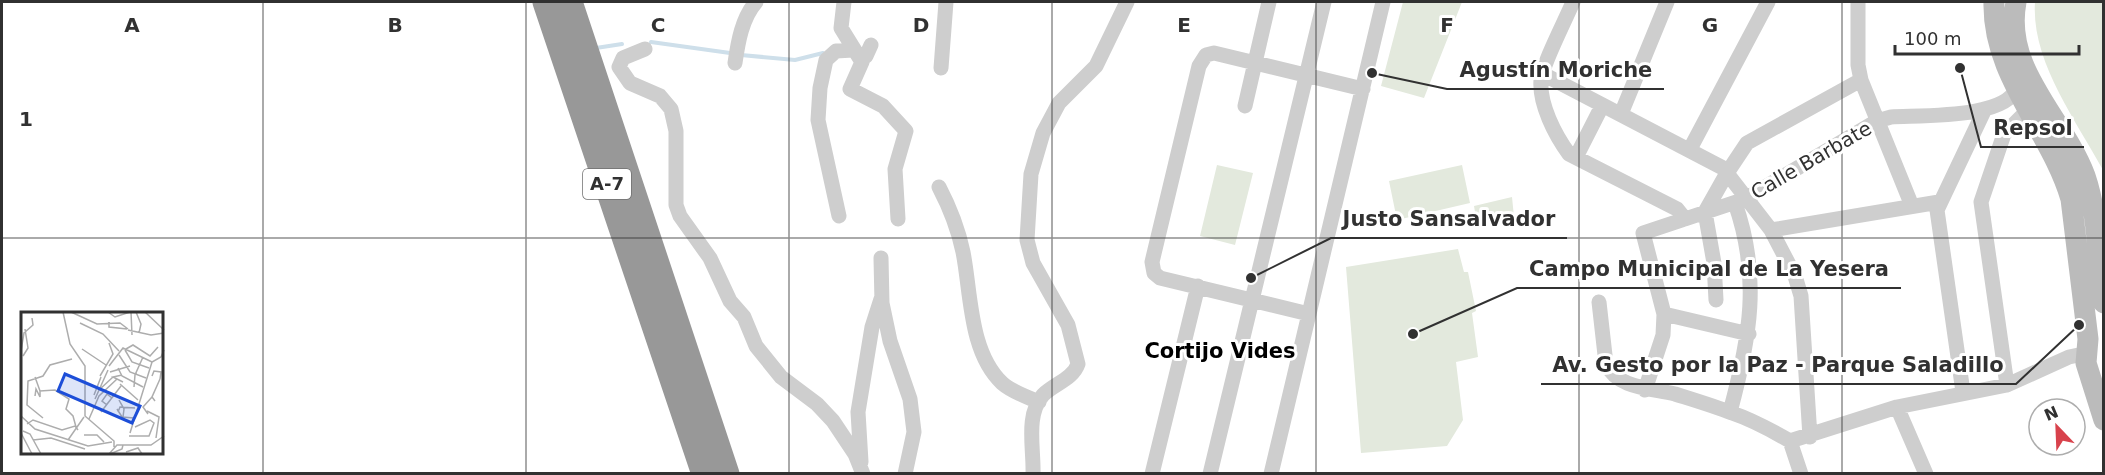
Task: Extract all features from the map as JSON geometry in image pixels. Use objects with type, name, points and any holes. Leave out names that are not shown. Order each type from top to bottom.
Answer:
[{"type":"highway","name":"A-7","points":[[546,2],[678,364],[726,474]]},
{"type":"highway","name":"A-7","points":[[569,2],[678,364],[705,474]]},
{"type":"main road","points":[[1994,2],[1999,48],[2028,110],[2056,159],[2071,199],[2096,349],[2086,363],[2103,420]]},
{"type":"main road","points":[[2016,2],[2016,43],[2024,70],[2075,154],[2090,193],[2103,303]]},
{"type":"street","points":[[735,63],[737,46],[749,10],[756,2]]},
{"type":"street","points":[[844,2],[841,28],[861,64],[850,84],[851,91],[883,106],[906,131],[895,169],[898,219]]},
{"type":"street","points":[[940,68],[946,2]]},
{"type":"street","points":[[1033,474],[1032,423],[1039,402],[1043,396],[1074,372],[1078,364],[1068,326],[1033,263],[1027,240],[1031,174],[1043,133],[1059,103],[1096,66],[1127,2]]},
{"type":"street","points":[[1245,106],[1269,2]]},
{"type":"street","points":[[1210,474],[1324,2]]},
{"type":"street","points":[[1271,474],[1383,2]]},
{"type":"street","points":[[1573,2],[1543,74],[1543,100],[1559,141],[1569,154],[1677,209],[1685,219]]},
{"type":"street","points":[[1621,114],[1667,2]]},
{"type":"street","points":[[1690,149],[1767,2]]},
{"type":"street","points":[[1858,2],[1858,65],[1861,80],[1912,206]]},
{"type":"street","points":[[839,216],[818,108],[826,60],[836,51],[866,56],[871,45]]},
{"type":"street","points":[[645,49],[623,58],[619,67],[630,83],[660,96],[672,109],[676,131],[675,190],[680,216],[711,258],[730,301],[744,317],[756,346],[769,365],[817,404],[833,421],[850,445],[862,473]]},
{"type":"street","points":[[1309,314],[1160,278],[1154,273],[1152,262],[1200,61],[1209,53],[1218,54],[1363,89]]},
{"type":"street","points":[[1543,74],[1690,149],[1723,168],[1727,173],[1740,201],[1751,280],[1749,334],[1730,412]]},
{"type":"street","points":[[1716,300],[1714,263],[1705,212],[1727,173],[1747,143],[1861,80]]},
{"type":"street","points":[[1964,392],[1937,210],[1939,202],[1982,121],[1984,111],[2007,102],[2017,87]]},
{"type":"street","points":[[1576,157],[1602,106]]},
{"type":"street","points":[[2007,385],[1981,202],[2004,134],[2028,110]]},
{"type":"street","name":"Calle Barbate","points":[[1664,314],[1643,233],[1740,201],[1877,121],[1891,117],[1984,111]]},
{"type":"street","points":[[939,187],[957,226],[963,252],[970,313],[979,342],[992,370],[1002,383],[1039,402]]},
{"type":"street","points":[[1740,201],[1771,230],[1795,276],[1801,296],[1810,437]]},
{"type":"street","points":[[1771,230],[1939,202]]},
{"type":"street","points":[[881,258],[882,293],[890,341],[910,399],[914,432],[905,474]]},
{"type":"street","points":[[1152,474],[1198,286]]},
{"type":"street","points":[[862,473],[858,412],[872,327],[882,293]]},
{"type":"street","points":[[1599,302],[1606,364],[1611,374],[1645,390],[1672,394],[1730,412],[1757,423],[1790,441],[1810,437],[1897,407],[2007,385],[2069,357],[2096,349]]},
{"type":"street","points":[[1645,390],[1663,335],[1664,314],[1749,334]]},
{"type":"street","points":[[1897,407],[1926,474]]},
{"type":"street","points":[[1790,441],[1801,474]]},
{"type":"shaded area","points":[[1403,2],[1462,2],[1424,98],[1381,86]]},
{"type":"shaded area","points":[[2035,2],[2103,2],[2103,170],[2057,89],[2048,68],[2040,46]]},
{"type":"shaded area","points":[[1217,165],[1253,173],[1235,245],[1200,236]]},
{"type":"shaded area","points":[[1462,165],[1470,203],[1397,220],[1389,181]]},
{"type":"shaded area","points":[[1512,197],[1514,217],[1477,224],[1474,206]]},
{"type":"shaded area","points":[[1458,249],[1464,272],[1468,272],[1476,311],[1472,313],[1478,357],[1456,362],[1463,420],[1447,446],[1361,453],[1346,267]]},
{"type":"waterway","points":[[651,42],[730,53]]},
{"type":"waterway","points":[[596,48],[622,44]]},
{"type":"waterway","points":[[741,55],[795,60],[823,53]]},
{"type":"place","name":"Repsol","points":[[1960,68]]},
{"type":"place","name":"Agustín Moriche","points":[[1372,73]]},
{"type":"place","name":"Justo Sansalvador","points":[[1251,278]]},
{"type":"place","name":"Av. Gesto por la Paz - Parque Saladillo","points":[[2079,325]]},
{"type":"place","name":"Campo Municipal de La Yesera","points":[[1413,334]]},
{"type":"district","name":"Cortijo Vides","points":[[1220,351]]}]
